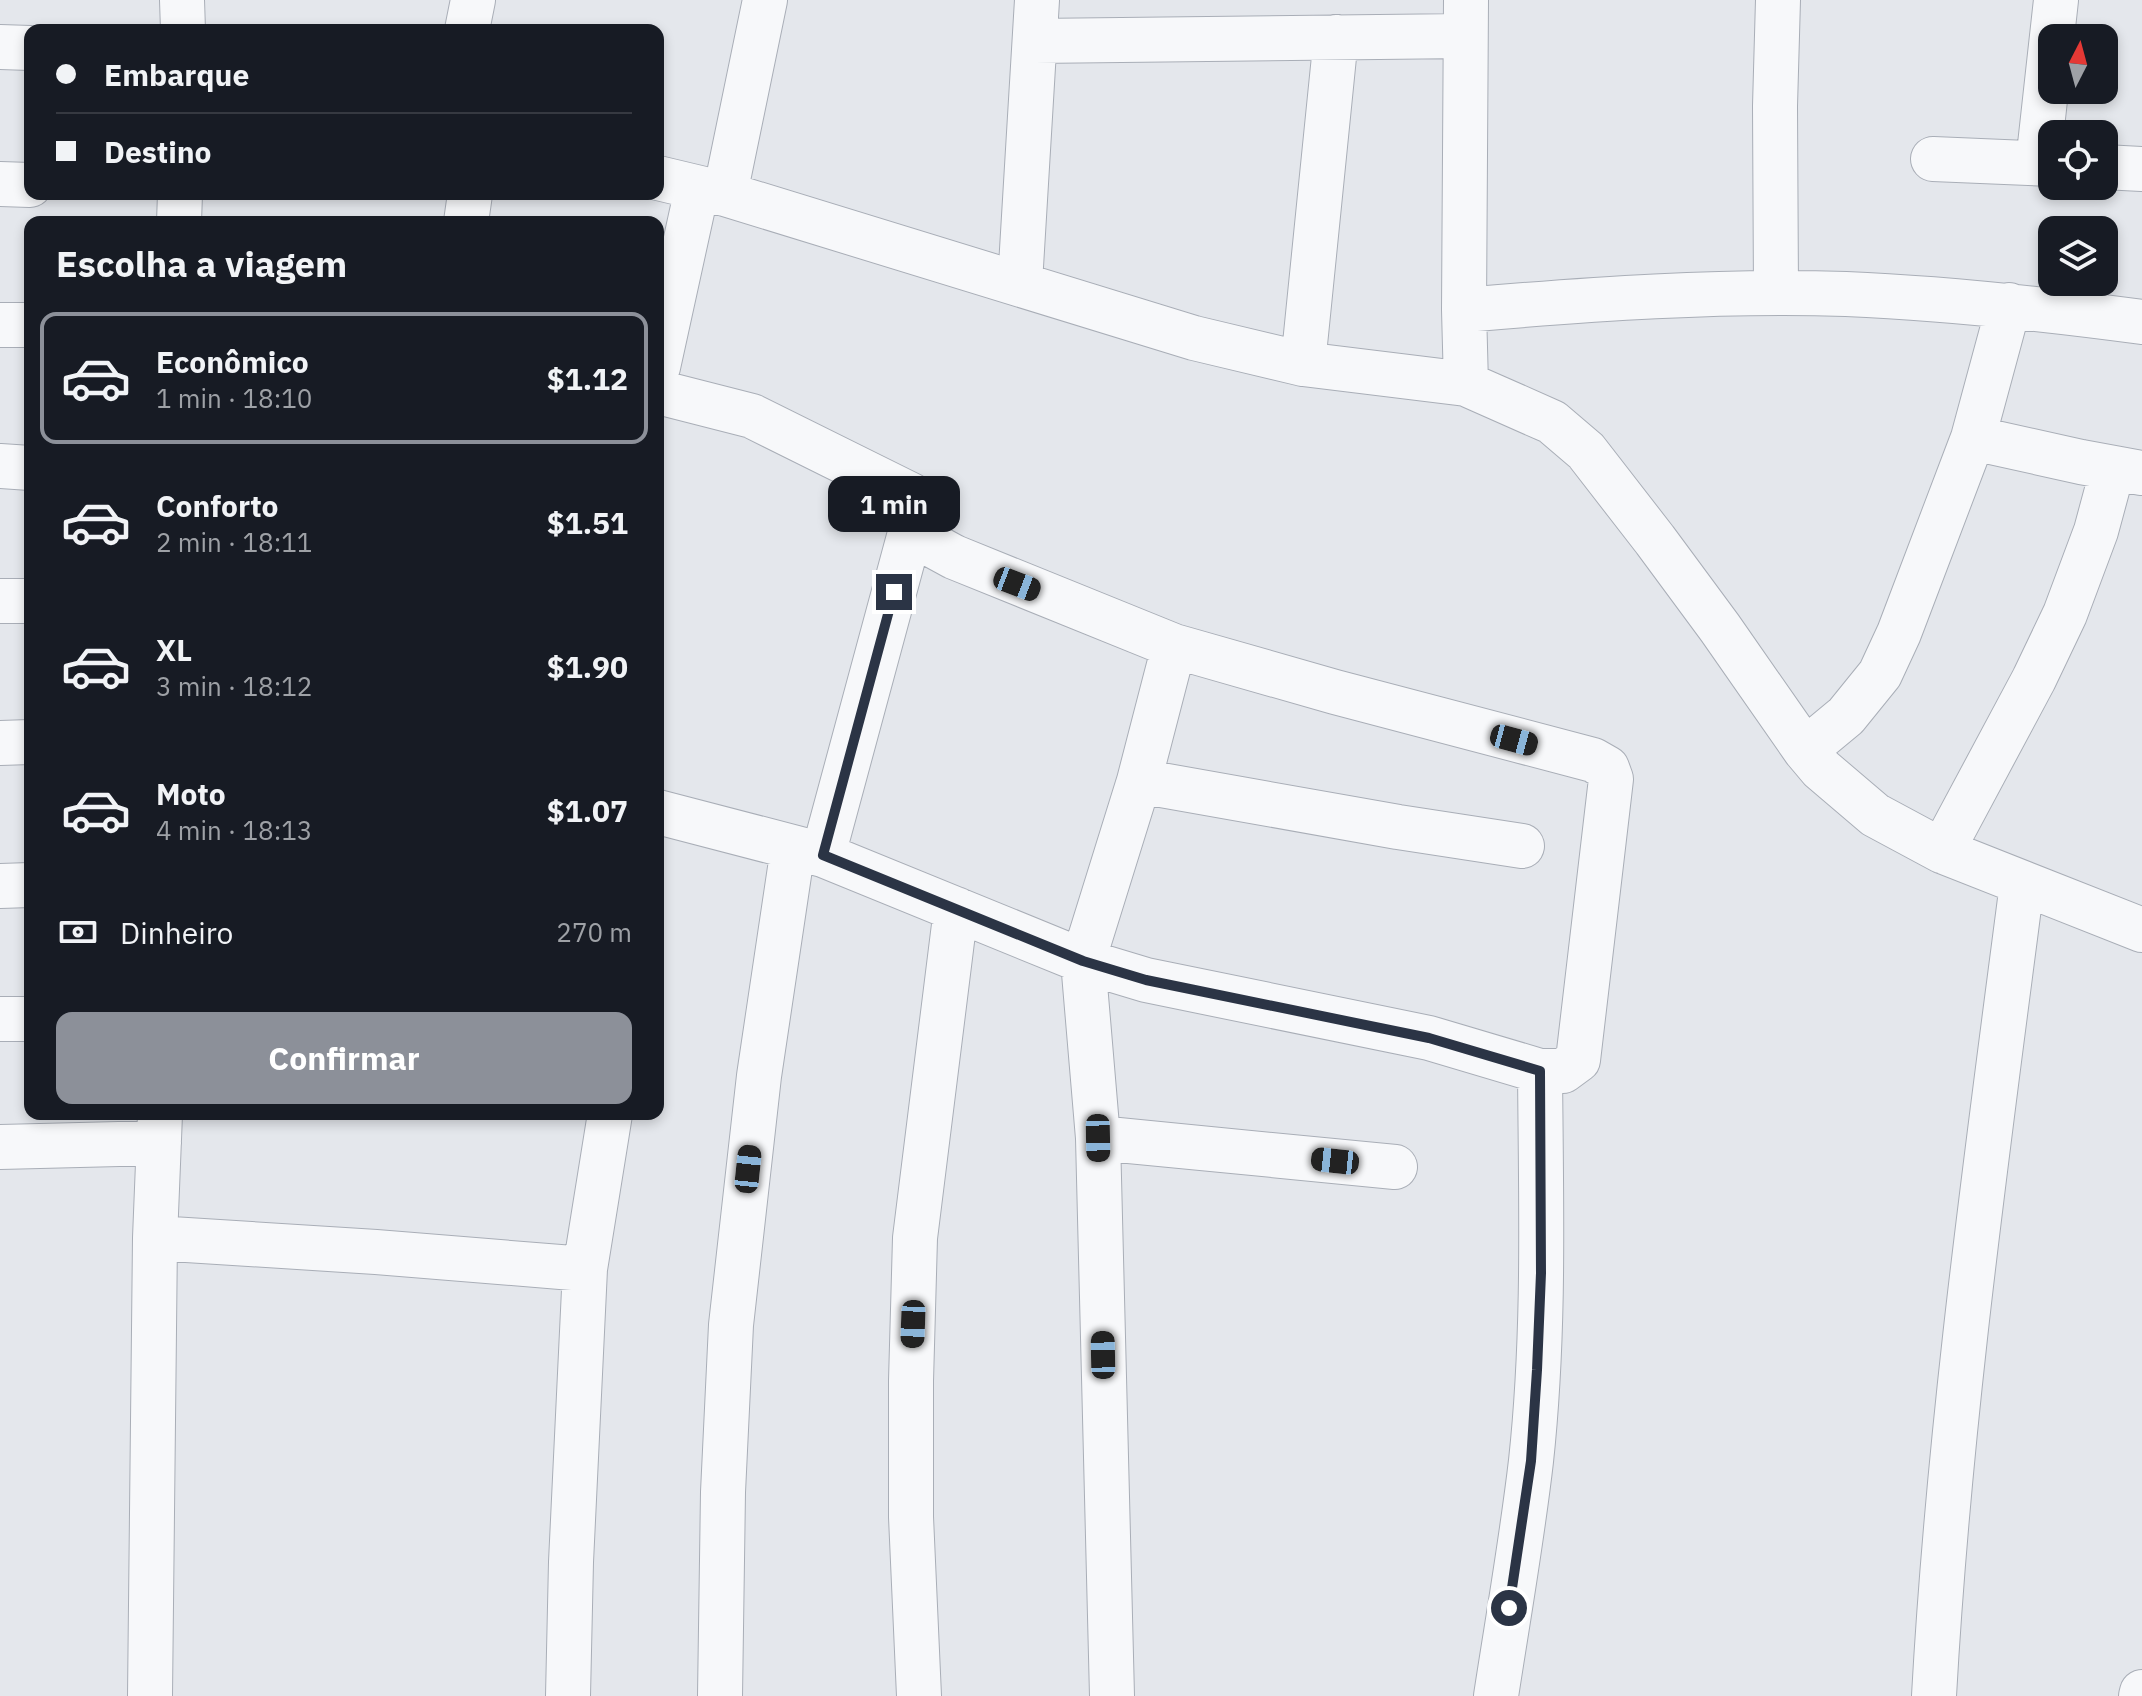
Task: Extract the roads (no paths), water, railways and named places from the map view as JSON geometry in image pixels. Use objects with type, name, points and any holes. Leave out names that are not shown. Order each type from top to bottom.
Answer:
[{"type":"street","points":[[182,0],[183,24]]},
{"type":"street","points":[[468,24],[473,0]]},
{"type":"street","points":[[664,336],[693,187],[765,0]]},
{"type":"street","points":[[1776,293],[1778,0]]},
{"type":"street","points":[[2048,120],[2056,0]]},
{"type":"street","points":[[1020,283],[1036,20],[1336,37],[1466,18],[1466,384]]},
{"type":"street","points":[[1303,364],[1336,37]]},
{"type":"street","points":[[0,47],[24,48]]},
{"type":"street","points":[[1933,159],[2038,164]]},
{"type":"street","points":[[2118,168],[2142,169]]},
{"type":"street","points":[[0,184],[24,185]]},
{"type":"street","points":[[693,187],[1020,283],[1194,338],[1303,364],[1466,384],[1552,422],[1586,451],[1655,540],[1821,769],[1875,815],[1942,851],[2142,930]]},
{"type":"street","points":[[1464,310],[1571,300],[1776,293],[1848,294],[2009,305],[2142,322]]},
{"type":"street","points":[[1805,750],[1846,716],[1880,674],[1899,633],[1973,438],[2009,305]]},
{"type":"street","points":[[0,325],[24,325]]},
{"type":"street","points":[[664,394],[752,416],[911,495],[915,502],[910,533],[808,852],[759,1076],[731,1325],[723,1492],[720,1696]]},
{"type":"street","points":[[1942,851],[2034,679],[2065,614],[2096,531],[2128,471],[1973,438]]},
{"type":"street","points":[[0,466],[24,468]]},
{"type":"street","points":[[664,823],[808,852],[1083,961],[1146,980],[1429,1038],[1540,1071],[1563,1071],[1578,1060],[1611,779],[1607,768],[1593,760],[1174,646],[979,568],[910,533]]},
{"type":"street","points":[[0,601],[24,601]]},
{"type":"street","points":[[1112,1696],[1098,1138],[1083,961],[1139,781],[1174,646]]},
{"type":"street","points":[[0,743],[24,742]]},
{"type":"street","points":[[1139,781],[1522,846]]},
{"type":"street","points":[[1934,1696],[1940,1589],[1970,1289],[2022,884]]},
{"type":"street","points":[[0,886],[24,885]]},
{"type":"street","points":[[919,1696],[911,1517],[915,1238],[956,909]]},
{"type":"street","points":[[0,1019],[24,1019]]},
{"type":"street","points":[[1496,1696],[1531,1461],[1541,1273],[1540,1071]]},
{"type":"street","points":[[568,1696],[585,1269],[609,1120]]},
{"type":"street","points":[[0,1147],[159,1129],[150,1696]]},
{"type":"street","points":[[1098,1138],[1395,1167]]},
{"type":"street","points":[[155,1238],[585,1269]]}]
